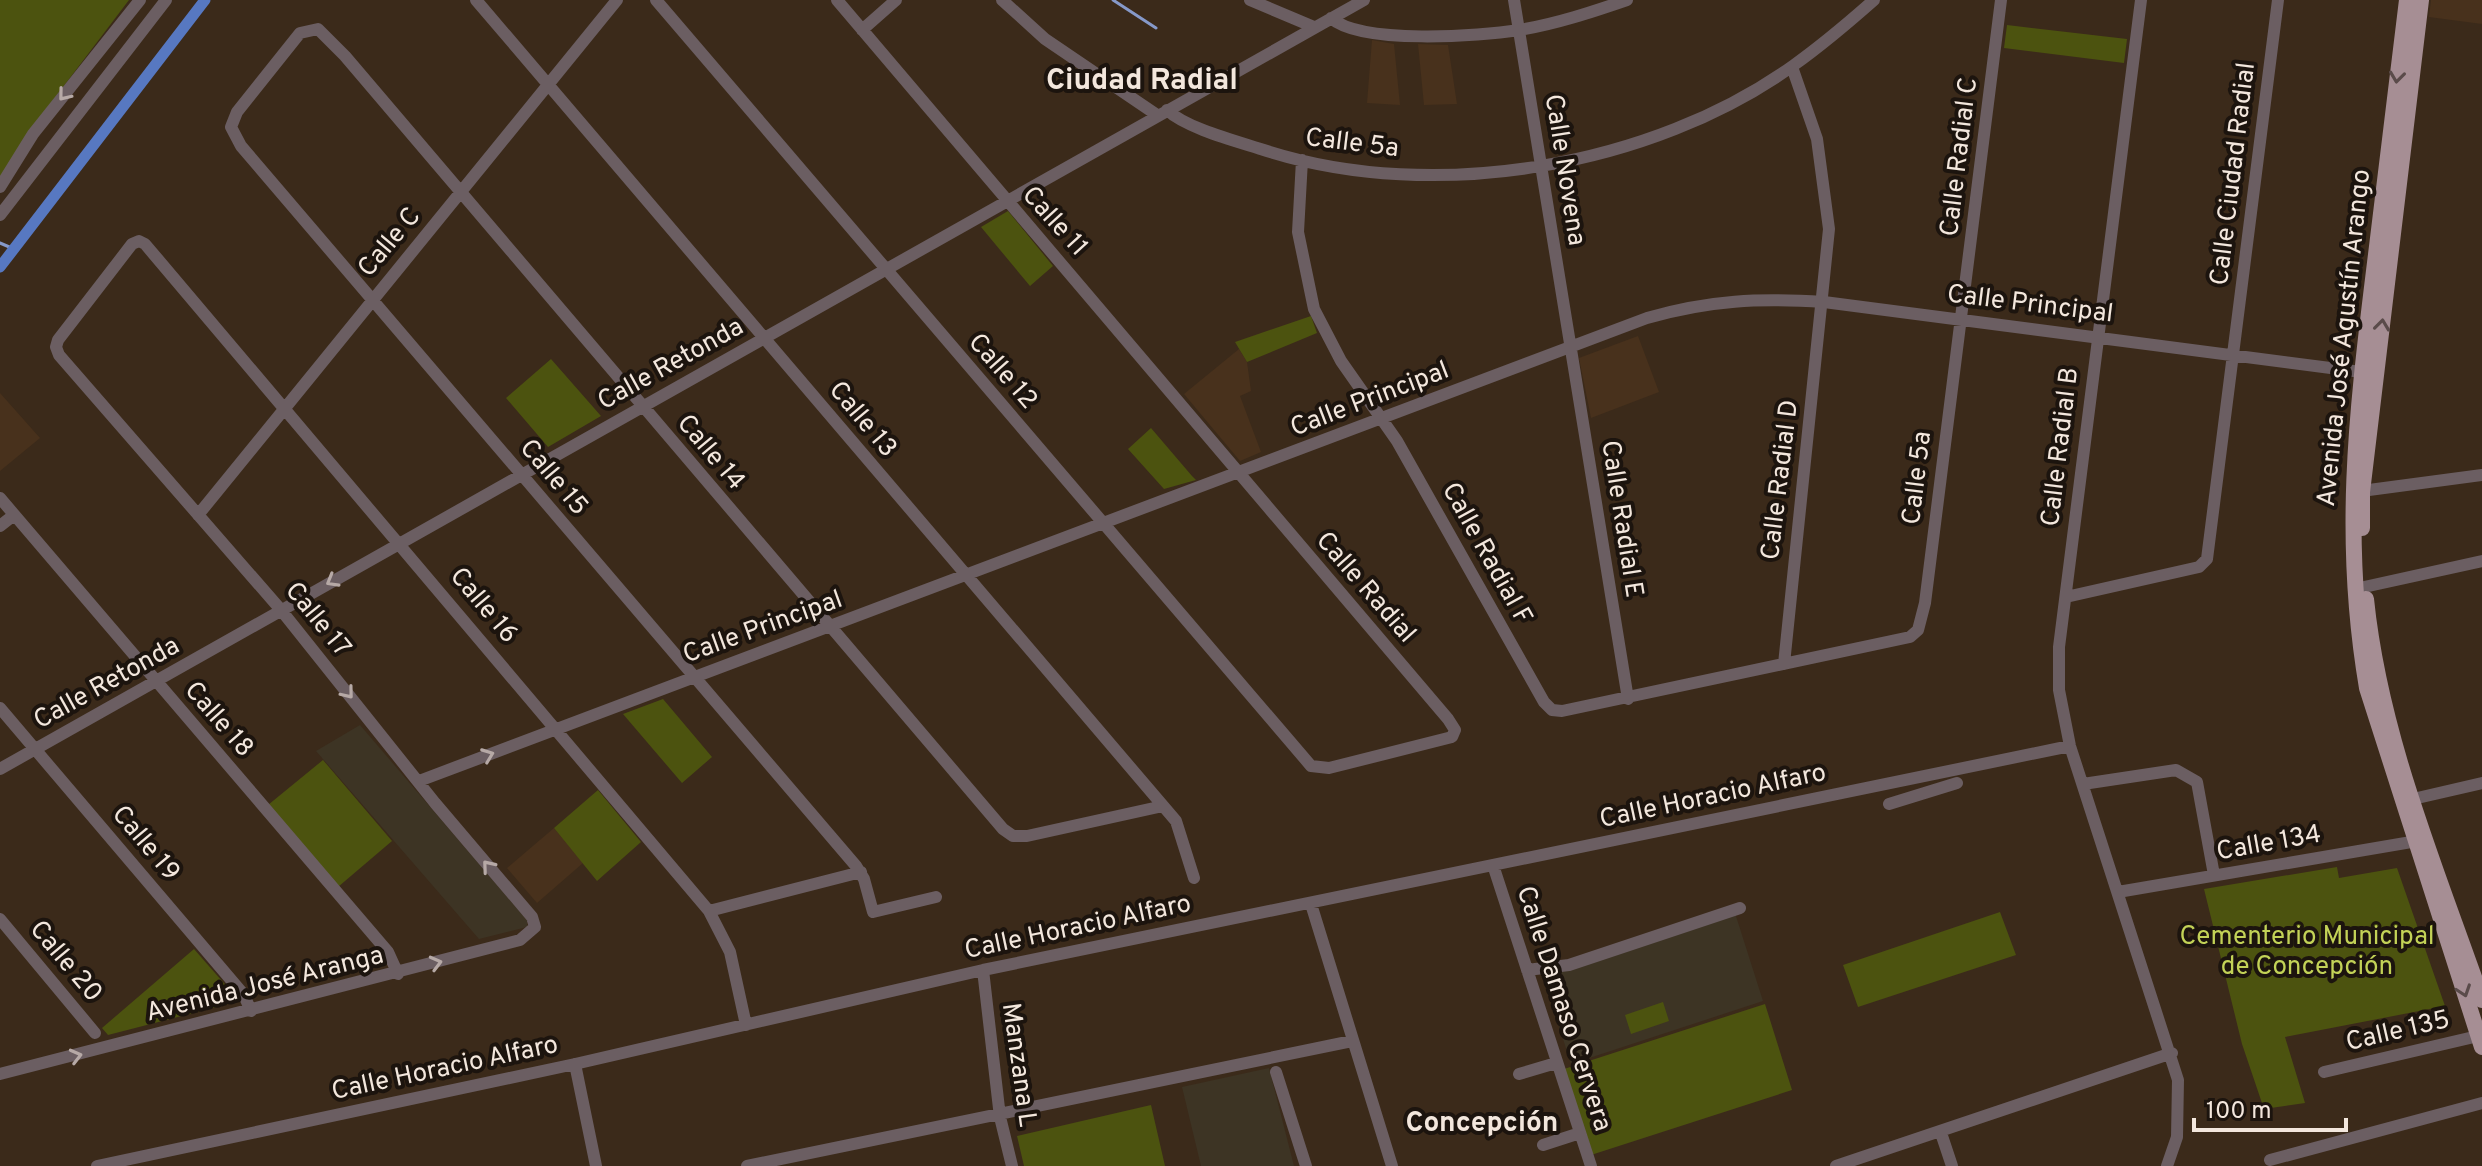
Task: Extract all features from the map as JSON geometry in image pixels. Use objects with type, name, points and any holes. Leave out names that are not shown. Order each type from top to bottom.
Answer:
[{"type":"main road","name":"Avenida José Agustín Arango","points":[[2407,0],[2356,492],[2367,688],[2420,841],[2481,1040]]},
{"type":"main road","name":"Avenida José Agustín Arango","points":[[2368,373],[2421,0]]},
{"type":"main road","name":"Avenida José Agustín Arango","points":[[2360,588],[2380,686],[2413,799],[2420,841],[2482,1000]]},
{"type":"street","points":[[0,187],[33,134],[140,0]]},
{"type":"street","points":[[0,215],[104,76],[166,0]]},
{"type":"street","name":"Calle 13","points":[[476,0],[964,577],[1163,806],[1181,829],[1194,878]]},
{"type":"street","name":"Calle C","points":[[198,515],[617,0]]},
{"type":"street","name":"Calle 12","points":[[656,0],[1305,760],[1318,769]]},
{"type":"street","name":"Calle 11","points":[[837,0],[1238,474]]},
{"type":"street","points":[[862,30],[896,0]]},
{"type":"street","name":"Calle 5a","points":[[1002,0],[1045,39],[1162,112],[1237,141],[1302,160],[1437,174],[1541,167],[1599,154],[1664,133],[1792,67],[1874,0]]},
{"type":"street","points":[[1250,0],[1314,27]]},
{"type":"street","name":"Calle Retonda","points":[[0,769],[1364,0]]},
{"type":"street","name":"Calle Novena","points":[[1514,0],[1570,348]]},
{"type":"street","points":[[1331,18],[1341,26],[1393,35],[1447,36],[1519,30],[1627,0]]},
{"type":"street","name":"Calle Radial C","points":[[1960,319],[2001,0]]},
{"type":"street","name":"Calle Radial B","points":[[2141,0],[2059,647],[2059,690],[2070,746],[2172,1053],[2180,1110],[2177,1137],[2167,1166]]},
{"type":"street","name":"Calle Ciudad Radial","points":[[2066,597],[2205,564],[2278,0]]},
{"type":"street","points":[[113,34],[135,26],[155,13]]},
{"type":"street","name":"Calle 14","points":[[312,28],[325,34],[345,56],[829,627],[1013,836],[1163,806]]},
{"type":"street","name":"Calle 15","points":[[312,28],[300,33],[237,112],[231,127],[241,146],[861,872],[873,912],[936,897]]},
{"type":"street","points":[[104,76],[113,34]]},
{"type":"street","name":"Calle Radial D","points":[[1784,664],[1824,302],[1829,229],[1826,184],[1817,139],[1792,67]]},
{"type":"street","name":"Calle Radial F","points":[[1302,160],[1298,232],[1314,309],[1341,361],[1397,441],[1544,702],[1552,710],[1562,711],[1628,699]]},
{"type":"street","name":"Calle 16","points":[[56,347],[132,244],[139,241],[145,244],[709,911],[730,952],[746,1025]]},
{"type":"street","name":"Calle Principal","points":[[419,781],[1647,318],[1708,303],[1760,298],[1824,302],[2368,373]]},
{"type":"street","name":"Calle 5a","points":[[1784,664],[1910,637],[1918,630],[1925,603],[1960,319]]},
{"type":"street","name":"Calle 17","points":[[56,347],[281,610],[532,917],[535,927]]},
{"type":"street","name":"Calle Radial E","points":[[1570,348],[1628,699]]},
{"type":"street","name":"Calle Radial","points":[[1238,474],[1448,719],[1455,733],[1447,740],[1318,769]]},
{"type":"street","points":[[2356,492],[2482,475]]},
{"type":"street","name":"Calle 18","points":[[0,498],[388,952],[398,974]]},
{"type":"street","points":[[0,526],[14,515]]},
{"type":"street","points":[[2360,588],[2482,561]]},
{"type":"street","points":[[1628,699],[1784,664]]},
{"type":"street","name":"Calle 19","points":[[0,708],[244,995],[251,1011]]},
{"type":"street","name":"Calle Horacio Alfaro","points":[[97,1166],[575,1064],[983,970],[2070,746]]},
{"type":"street","points":[[2083,784],[2176,770],[2188,774],[2197,782],[2214,875]]},
{"type":"street","points":[[1889,804],[1950,785],[1941,773]]},
{"type":"street","points":[[2413,799],[2482,783]]},
{"type":"street","name":"Calle 134","points":[[2118,892],[2420,841]]},
{"type":"street","name":"Calle Damaso Cervera","points":[[1493,865],[1591,1166]]},
{"type":"street","points":[[709,911],[861,872]]},
{"type":"street","points":[[1311,904],[1392,1166]]},
{"type":"street","points":[[1527,970],[1569,965],[1740,908]]},
{"type":"street","name":"Calle 20","points":[[0,919],[95,1033]]},
{"type":"street","name":"Avenida José Aranga","points":[[0,1074],[398,974],[520,940],[535,927]]},
{"type":"street","name":"Manzana L","points":[[983,970],[1001,1118],[1012,1166]]},
{"type":"street","name":"Calle 135","points":[[2324,1072],[2481,1040]]},
{"type":"street","points":[[747,1166],[1001,1118],[1352,1041]]},
{"type":"street","points":[[1836,1166],[2172,1053]]},
{"type":"street","points":[[1519,1074],[1556,1063]]},
{"type":"street","points":[[575,1064],[596,1166]]},
{"type":"street","points":[[1276,1072],[1306,1166]]},
{"type":"street","points":[[2270,1160],[2482,1103]]},
{"type":"street","points":[[1543,1145],[1580,1133]]},
{"type":"street","points":[[1941,1133],[1952,1166]]},
{"type":"shaded area","points":[[2431,0],[2482,0],[2482,24],[2429,17]]},
{"type":"shaded area","points":[[1372,40],[1394,44],[1400,105],[1367,103]]},
{"type":"shaded area","points":[[1418,44],[1448,45],[1457,104],[1424,105]]},
{"type":"shaded area","points":[[1638,336],[1659,392],[1591,418],[1579,358]]},
{"type":"shaded area","points":[[1239,349],[1247,362],[1251,391],[1240,396],[1261,452],[1240,461],[1184,394]]},
{"type":"shaded area","points":[[0,393],[40,438],[0,471]]},
{"type":"shaded area","points":[[360,725],[527,920],[527,927],[479,939],[316,751]]},
{"type":"shaded area","points":[[554,828],[583,863],[537,903],[507,868]]},
{"type":"shaded area","points":[[1735,913],[1763,1001],[1571,1064],[1543,976]]},
{"type":"shaded area","points":[[1269,1068],[1294,1166],[1201,1166],[1182,1087]]},
{"type":"green space","points":[[0,0],[129,0],[41,116],[0,179]]},
{"type":"green space","points":[[2007,25],[2127,39],[2124,63],[2004,48]]},
{"type":"green space","points":[[1008,211],[1053,266],[1030,286],[981,227]]},
{"type":"green space","points":[[1311,316],[1317,333],[1247,362],[1235,342]]},
{"type":"green space","points":[[551,359],[601,416],[548,447],[506,398]]},
{"type":"green space","points":[[1151,428],[1196,480],[1164,489],[1128,449]]},
{"type":"green space","points":[[663,699],[712,757],[682,783],[623,714]]},
{"type":"green space","points":[[323,760],[392,841],[338,887],[268,805]]},
{"type":"green space","points":[[598,790],[641,842],[597,881],[554,828]]},
{"type":"green space","name":"Cementerio Municipal de Concepción","points":[[2337,867],[2339,878],[2397,868],[2445,1006],[2285,1037],[2305,1103],[2264,1109],[2242,1044],[2204,889]]},
{"type":"green space","points":[[2000,912],[2016,955],[1858,1007],[1843,965]]},
{"type":"green space","points":[[194,949],[236,997],[236,1002],[108,1035],[102,1028]]},
{"type":"green space","points":[[1663,1002],[1669,1021],[1631,1034],[1625,1015]]},
{"type":"green space","points":[[1765,1004],[1792,1090],[1591,1155],[1564,1069]]},
{"type":"green space","points":[[1151,1105],[1165,1166],[1024,1166],[1017,1136]]},
{"type":"waterway","points":[[0,267],[205,0]]},
{"type":"waterway","points":[[1113,0],[1156,28]]},
{"type":"waterway","points":[[0,243],[14,249]]},
{"type":"district","name":"Ciudad Radial","points":[[1142,81]]},
{"type":"district","name":"Concepción","points":[[1482,1124]]}]
